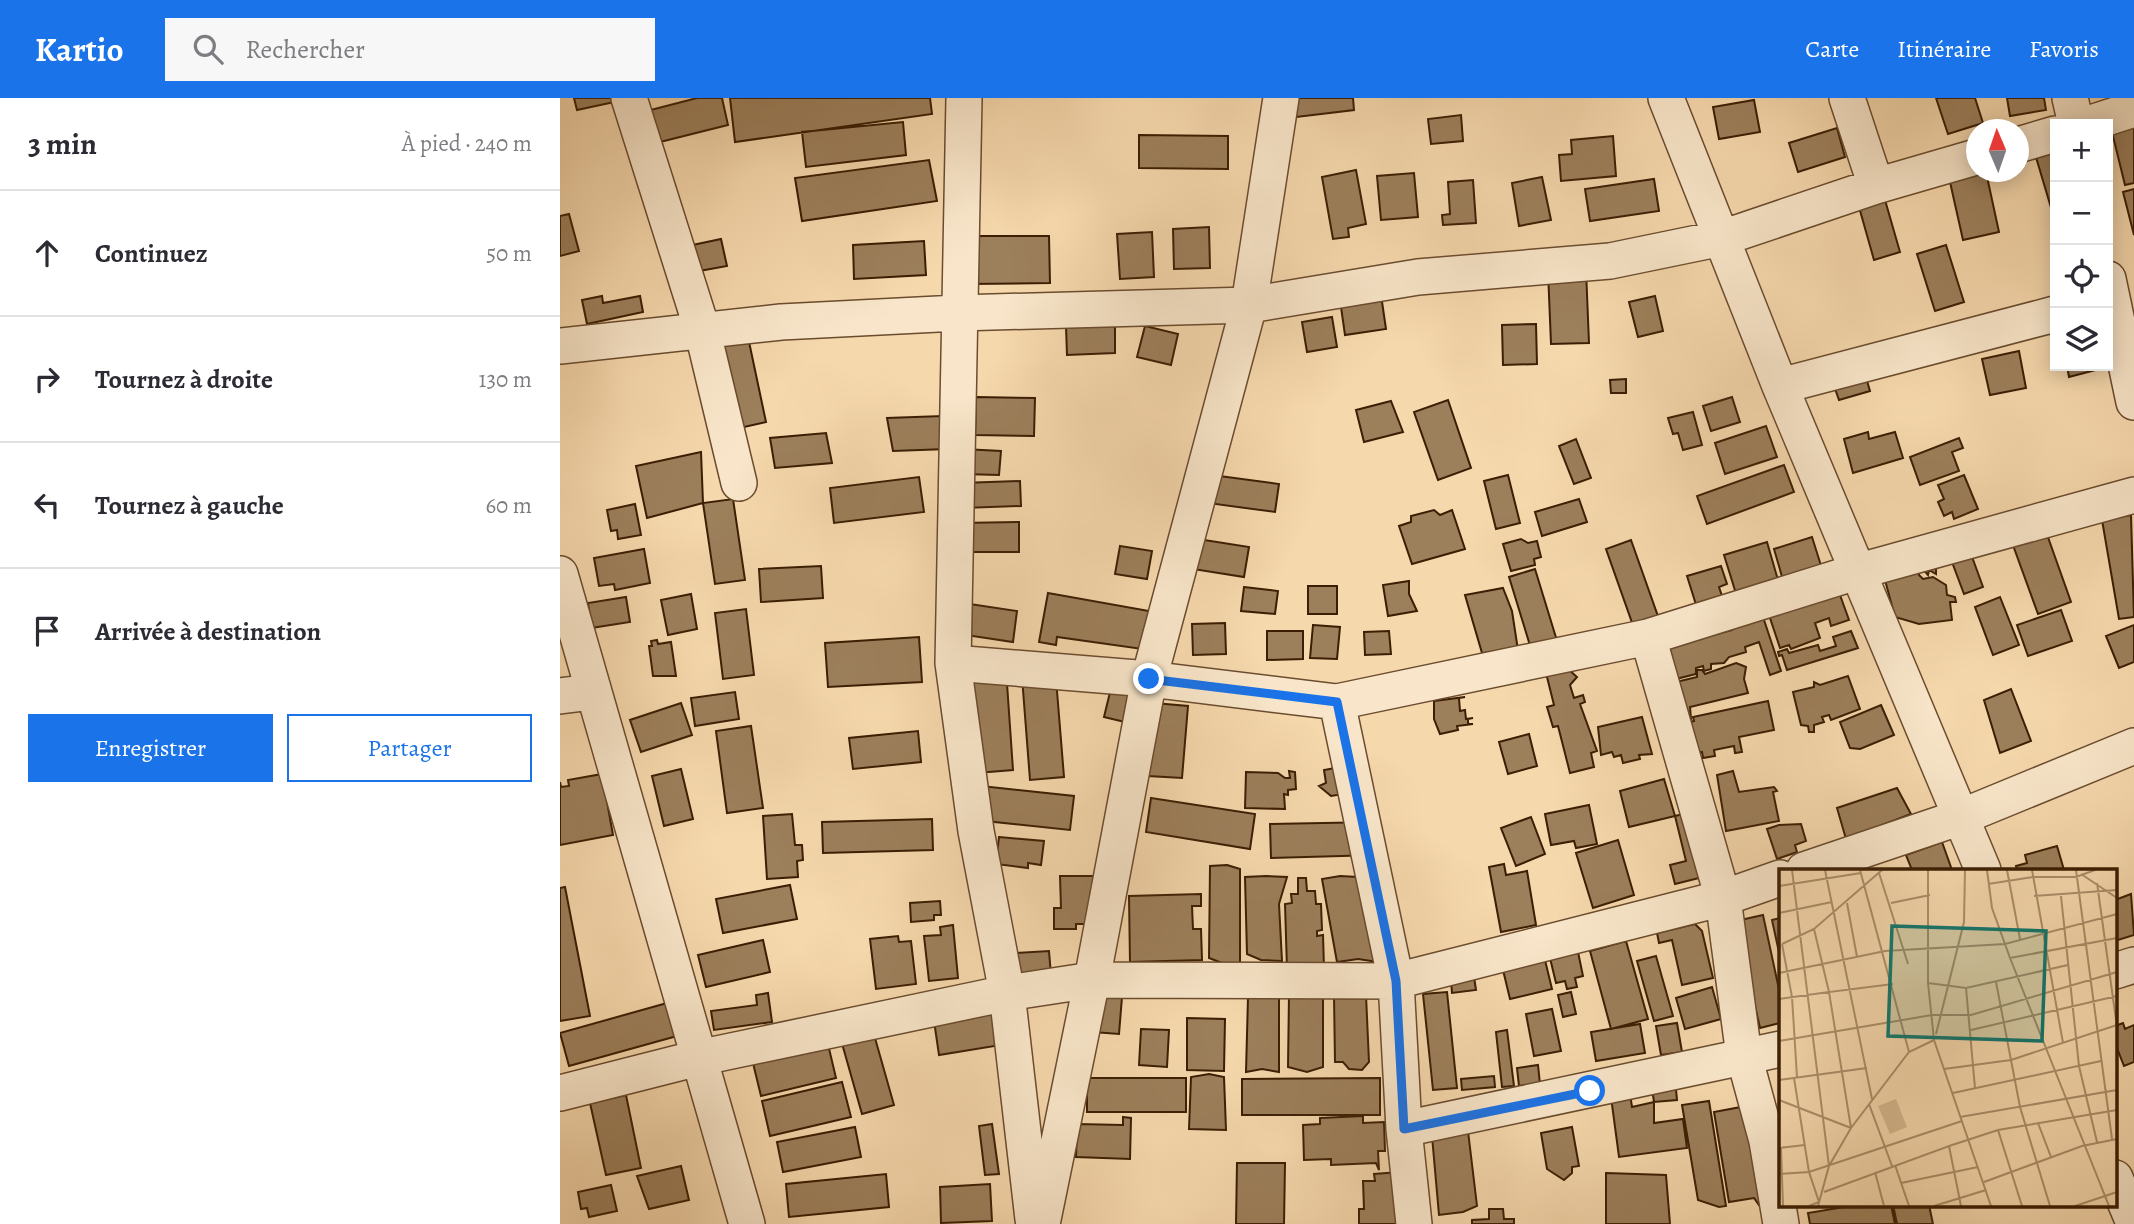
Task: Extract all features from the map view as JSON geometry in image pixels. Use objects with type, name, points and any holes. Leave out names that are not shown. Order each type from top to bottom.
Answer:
[{"type":"street","points":[[629,98],[702,329],[739,483]]},
{"type":"street","points":[[964,98],[953,663],[976,831],[1007,993],[1033,1224]]},
{"type":"street","points":[[1042,1224],[1092,981],[1149,679],[1249,304],[1280,98]]},
{"type":"street","points":[[1666,98],[1856,572],[1983,869]]},
{"type":"street","points":[[1847,98],[1876,186]]},
{"type":"street","points":[[2070,98],[2075,119]]},
{"type":"street","points":[[2102,119],[2134,108]]},
{"type":"street","points":[[2029,142],[2050,135]]},
{"type":"street","points":[[560,346],[702,329],[958,313],[1249,304],[1418,277],[1610,261],[1721,238],[1876,186],[1966,160]]},
{"type":"street","points":[[2115,293],[2134,402]]},
{"type":"street","points":[[1780,386],[2050,315]]},
{"type":"street","points":[[953,663],[1149,679],[1337,702],[1648,637],[1856,572],[2134,495]]},
{"type":"street","points":[[560,574],[576,694],[698,1058],[747,1224]]},
{"type":"street","points":[[1648,637],[1723,898],[1744,1056],[1767,1141],[1781,1224]]},
{"type":"street","points":[[1337,702],[1396,981],[1404,1129],[1414,1224]]},
{"type":"street","points":[[1807,869],[1961,817],[2134,746]]},
{"type":"street","points":[[560,1093],[698,1058],[1007,993],[1092,981],[1396,981],[1723,898],[1779,878]]},
{"type":"street","points":[[2116,971],[2134,965]]},
{"type":"street","points":[[1404,1129],[1779,1049]]},
{"type":"street","points":[[2116,1180],[2134,1223]]},
{"type":"building","points":[[574,98],[618,98],[619,101],[577,110]]},
{"type":"building","points":[[697,98],[722,98],[728,125],[652,144],[643,112]]},
{"type":"building","points":[[730,98],[930,98],[932,114],[735,142]]},
{"type":"building","points":[[1278,98],[1353,98],[1354,110],[1280,119]]},
{"type":"building","points":[[1936,98],[1975,98],[1982,119],[1966,119],[1966,128],[1948,134]]},
{"type":"building","points":[[2007,98],[2044,98],[2046,110],[2010,116]]},
{"type":"building","points":[[1754,100],[1760,132],[1719,139],[1713,107]]},
{"type":"building","points":[[1461,115],[1463,141],[1431,144],[1428,119]]},
{"type":"building","points":[[903,122],[906,155],[806,167],[802,132]]},
{"type":"building","points":[[2134,123],[2134,183],[2125,185],[2113,128]]},
{"type":"building","points":[[1837,128],[1845,157],[1798,172],[1789,143]]},
{"type":"building","points":[[1139,135],[1228,136],[1228,169],[1139,168]]},
{"type":"building","points":[[1613,136],[1616,176],[1561,181],[1559,155],[1572,154],[1571,140]]},
{"type":"building","points":[[2050,142],[2050,204],[2033,147]]},
{"type":"building","points":[[929,160],[937,201],[802,221],[795,178]]},
{"type":"building","points":[[1356,170],[1366,224],[1348,228],[1349,237],[1333,239],[1322,177]]},
{"type":"building","points":[[1414,173],[1418,217],[1381,220],[1377,176]]},
{"type":"building","points":[[1542,177],[1551,220],[1519,226],[1512,183]]},
{"type":"building","points":[[1966,178],[1966,182],[1988,182],[1999,232],[1963,240],[1950,182]]},
{"type":"building","points":[[1654,179],[1659,211],[1590,221],[1585,189]]},
{"type":"building","points":[[1473,180],[1476,223],[1443,225],[1442,215],[1450,214],[1448,182]]},
{"type":"building","points":[[2134,189],[2134,235],[2123,192]]},
{"type":"building","points":[[1883,193],[1900,252],[1874,260],[1857,200]]},
{"type":"building","points":[[569,214],[579,251],[560,256],[560,216]]},
{"type":"building","points":[[1209,227],[1210,268],[1174,269],[1173,229]]},
{"type":"building","points":[[1152,232],[1154,277],[1120,279],[1117,234]]},
{"type":"building","points":[[967,236],[1049,236],[1050,283],[968,284]]},
{"type":"building","points":[[721,239],[727,266],[688,273],[683,247]]},
{"type":"building","points":[[924,241],[926,275],[854,279],[853,245]]},
{"type":"building","points":[[1946,245],[1964,302],[1935,311],[1917,254]]},
{"type":"building","points":[[1586,269],[1589,343],[1551,344],[1548,271]]},
{"type":"building","points":[[1380,288],[1386,329],[1345,335],[1339,293]]},
{"type":"building","points":[[602,296],[603,303],[640,296],[643,312],[587,324],[582,300]]},
{"type":"building","points":[[1655,296],[1663,331],[1638,337],[1629,302]]},
{"type":"building","points":[[1332,317],[1337,347],[1307,352],[1302,322]]},
{"type":"building","points":[[1536,324],[1537,364],[1503,365],[1502,325]]},
{"type":"building","points":[[1115,326],[1115,353],[1067,355],[1066,327]]},
{"type":"building","points":[[1145,326],[1178,334],[1171,365],[1137,357]]},
{"type":"building","points":[[748,337],[766,422],[735,429],[716,344]]},
{"type":"building","points":[[2019,351],[2026,388],[1990,395],[1982,359]]},
{"type":"building","points":[[2068,371],[2092,371],[2069,377]]},
{"type":"building","points":[[1865,374],[1870,391],[1839,400],[1833,383]]},
{"type":"building","points":[[1626,379],[1626,393],[1611,393],[1610,380]]},
{"type":"building","points":[[976,397],[1035,398],[1034,436],[975,435]]},
{"type":"building","points":[[1732,397],[1740,422],[1711,431],[1703,406]]},
{"type":"building","points":[[1448,400],[1471,468],[1438,480],[1414,412]]},
{"type":"building","points":[[1391,401],[1403,432],[1364,442],[1356,410]]},
{"type":"building","points":[[1693,412],[1702,445],[1683,450],[1678,433],[1673,434],[1668,418]]},
{"type":"building","points":[[943,416],[947,449],[893,451],[887,418]]},
{"type":"building","points":[[1766,426],[1777,457],[1725,474],[1715,443]]},
{"type":"building","points":[[1868,432],[1869,439],[1895,432],[1903,458],[1853,473],[1844,439]]},
{"type":"building","points":[[826,433],[832,463],[775,468],[770,438]]},
{"type":"building","points":[[1959,438],[1963,448],[1952,452],[1959,471],[1920,485],[1910,457]]},
{"type":"building","points":[[1576,439],[1591,478],[1574,484],[1559,446]]},
{"type":"building","points":[[963,449],[1001,451],[999,475],[962,474]]},
{"type":"building","points":[[701,452],[703,503],[647,518],[636,466]]},
{"type":"building","points":[[1784,465],[1794,492],[1707,524],[1697,496]]},
{"type":"building","points":[[1212,475],[1279,484],[1275,512],[1208,503]]},
{"type":"building","points":[[1508,475],[1520,523],[1496,529],[1484,481]]},
{"type":"building","points":[[1964,475],[1978,509],[1954,519],[1952,512],[1944,516],[1938,502],[1944,499],[1938,485]]},
{"type":"building","points":[[919,477],[924,512],[834,523],[830,488]]},
{"type":"building","points":[[1020,481],[1021,506],[963,508],[962,483]]},
{"type":"building","points":[[733,499],[745,580],[715,584],[703,503]]},
{"type":"building","points":[[1579,499],[1587,522],[1542,536],[1535,512]]},
{"type":"building","points":[[635,504],[641,535],[618,539],[617,530],[611,531],[607,510]]},
{"type":"building","points":[[1434,510],[1440,515],[1452,510],[1465,549],[1412,564],[1399,526],[1411,522],[1411,516]]},
{"type":"building","points":[[2131,515],[2134,617],[2119,619],[2102,520]]},
{"type":"building","points":[[1019,522],[1019,552],[960,552],[960,523]]},
{"type":"building","points":[[2044,526],[2071,602],[2038,614],[2010,537]]},
{"type":"building","points":[[1812,537],[1824,575],[1785,587],[1774,549]]},
{"type":"building","points":[[1198,539],[1249,547],[1244,577],[1193,569]]},
{"type":"building","points":[[1521,539],[1528,543],[1537,541],[1541,557],[1534,559],[1535,565],[1511,571],[1503,544]]},
{"type":"building","points":[[1631,540],[1660,622],[1635,631],[1606,549]]},
{"type":"building","points":[[1767,542],[1780,587],[1738,600],[1724,555]]},
{"type":"building","points":[[1120,546],[1152,551],[1147,579],[1115,574]]},
{"type":"building","points":[[644,549],[650,583],[615,590],[614,584],[599,586],[594,558]]},
{"type":"building","points":[[1971,554],[1983,587],[1964,594],[1952,562]]},
{"type":"building","points":[[821,566],[823,598],[761,602],[759,569]]},
{"type":"building","points":[[1721,566],[1727,584],[1719,587],[1724,602],[1698,611],[1687,576]]},
{"type":"building","points":[[1936,567],[1936,574],[1929,570],[1928,575],[1923,569],[1919,570],[1919,575],[1923,579],[1933,577],[1946,585],[1947,595],[1955,597],[1956,602],[1950,602],[1952,620],[1919,624],[1895,617],[1882,569]]},
{"type":"building","points":[[1535,569],[1558,644],[1532,652],[1509,577]]},
{"type":"building","points":[[1409,581],[1409,594],[1417,611],[1388,616],[1383,585]]},
{"type":"building","points":[[1836,584],[1849,620],[1831,626],[1829,618],[1815,623],[1820,638],[1791,649],[1789,645],[1780,648],[1769,615]]},
{"type":"building","points":[[1308,586],[1337,586],[1337,614],[1308,614]]},
{"type":"building","points":[[1244,587],[1278,591],[1275,614],[1241,611]]},
{"type":"building","points":[[1503,588],[1512,611],[1518,650],[1482,653],[1465,595]]},
{"type":"building","points":[[1048,593],[1149,611],[1142,649],[1057,637],[1056,645],[1039,642]]},
{"type":"building","points":[[691,594],[697,629],[668,635],[661,600]]},
{"type":"building","points":[[626,597],[630,622],[591,628],[588,603]]},
{"type":"building","points":[[2000,597],[2019,645],[1993,655],[1975,607]]},
{"type":"building","points":[[963,603],[1017,611],[1013,642],[959,634]]},
{"type":"building","points":[[746,609],[754,675],[723,679],[715,613]]},
{"type":"building","points":[[2061,610],[2072,641],[2028,656],[2017,625]]},
{"type":"building","points":[[1763,617],[1781,671],[1770,675],[1759,642],[1745,647],[1746,652],[1729,657],[1724,663],[1711,664],[1711,669],[1704,671],[1703,666],[1696,668],[1696,674],[1676,679],[1659,649],[1707,631],[1709,636],[1732,630],[1731,624]]},
{"type":"building","points":[[1225,623],[1226,654],[1193,655],[1192,624]]},
{"type":"building","points":[[1313,625],[1340,627],[1337,659],[1310,658]]},
{"type":"building","points":[[2134,625],[2134,662],[2119,668],[2106,636]]},
{"type":"building","points":[[1267,631],[1303,631],[1303,659],[1267,660]]},
{"type":"building","points":[[1389,631],[1391,654],[1365,655],[1364,632]]},
{"type":"building","points":[[1851,631],[1858,648],[1787,670],[1782,655],[1779,656],[1778,652],[1787,649],[1789,653],[1818,645],[1820,651],[1836,646],[1833,637]]},
{"type":"building","points":[[919,637],[922,682],[828,687],[825,643]]},
{"type":"building","points":[[657,640],[658,644],[671,642],[676,676],[653,676],[649,646],[652,646],[651,641]]},
{"type":"building","points":[[1736,663],[1746,667],[1744,679],[1748,693],[1690,707],[1691,719],[1685,723],[1676,682],[1697,677],[1697,670],[1702,670],[1705,674]]},
{"type":"building","points":[[1567,668],[1577,677],[1570,685],[1574,698],[1583,695],[1585,702],[1580,704],[1597,751],[1591,753],[1594,767],[1570,773],[1558,726],[1553,727],[1547,707],[1554,705],[1546,673]]},
{"type":"building","points":[[1006,669],[1013,770],[977,773],[971,672]]},
{"type":"building","points":[[1848,676],[1860,709],[1831,720],[1829,715],[1822,717],[1824,722],[1814,725],[1814,732],[1809,732],[1808,726],[1801,725],[1793,692],[1814,687],[1814,682],[1820,685]]},
{"type":"building","points":[[1022,677],[1056,679],[1064,777],[1030,780]]},
{"type":"building","points":[[1112,684],[1141,691],[1133,724],[1104,717]]},
{"type":"building","points":[[2011,689],[2031,741],[2000,753],[1984,700]]},
{"type":"building","points":[[735,692],[739,719],[695,726],[691,698]]},
{"type":"building","points":[[1465,697],[1459,698],[1460,711],[1465,710],[1466,719],[1473,718],[1468,719],[1468,724],[1473,724],[1457,726],[1458,730],[1440,734],[1434,719],[1434,701]]},
{"type":"building","points":[[1768,701],[1774,730],[1739,737],[1742,752],[1735,753],[1734,746],[1714,750],[1715,756],[1703,758],[1702,752],[1693,754],[1682,724],[1694,721],[1693,717]]},
{"type":"building","points":[[681,703],[692,735],[641,752],[630,720]]},
{"type":"building","points":[[1154,703],[1188,706],[1182,778],[1148,776]]},
{"type":"building","points":[[1881,705],[1894,735],[1860,749],[1850,748],[1840,722]]},
{"type":"building","points":[[1642,717],[1652,754],[1639,755],[1640,759],[1623,763],[1621,755],[1614,757],[1612,752],[1601,755],[1598,727]]},
{"type":"building","points":[[751,726],[763,808],[727,813],[716,731]]},
{"type":"building","points":[[918,731],[921,762],[853,769],[849,738]]},
{"type":"building","points":[[1529,734],[1537,766],[1508,774],[1499,742]]},
{"type":"building","points":[[1346,766],[1350,793],[1331,796],[1319,786],[1326,783],[1324,770]]},
{"type":"building","points":[[681,769],[693,819],[664,826],[652,776]]},
{"type":"building","points":[[1289,771],[1295,772],[1296,789],[1288,790],[1288,795],[1284,794],[1285,809],[1245,808],[1246,772],[1278,773],[1290,778]]},
{"type":"building","points":[[1733,771],[1739,792],[1774,787],[1777,791],[1773,792],[1779,821],[1726,831],[1717,775]]},
{"type":"building","points":[[602,774],[613,835],[560,845],[560,782],[561,787],[569,786],[568,780]]},
{"type":"building","points":[[1664,779],[1675,816],[1629,827],[1620,791]]},
{"type":"building","points":[[981,786],[1074,796],[1070,830],[976,820]]},
{"type":"building","points":[[1897,788],[1911,814],[1846,839],[1837,808]]},
{"type":"building","points":[[1151,798],[1255,814],[1250,849],[1146,832]]},
{"type":"building","points":[[1589,805],[1597,844],[1576,848],[1574,841],[1551,845],[1545,814]]},
{"type":"building","points":[[1691,812],[1707,876],[1675,884],[1670,865],[1686,861],[1675,816]]},
{"type":"building","points":[[792,814],[795,845],[802,845],[803,860],[797,861],[798,877],[767,879],[763,816]]},
{"type":"building","points":[[1531,817],[1545,854],[1516,866],[1501,828]]},
{"type":"building","points":[[932,819],[933,850],[823,853],[822,822]]},
{"type":"building","points":[[1376,822],[1377,855],[1271,858],[1270,824]]},
{"type":"building","points":[[1801,824],[1806,841],[1795,845],[1797,852],[1777,859],[1767,829],[1779,825]]},
{"type":"building","points":[[999,837],[1044,841],[1041,865],[1028,863],[1028,868],[996,864]]},
{"type":"building","points":[[1618,840],[1634,895],[1593,908],[1576,853]]},
{"type":"building","points":[[1942,842],[1952,869],[1912,869],[1906,855]]},
{"type":"building","points":[[2057,846],[2064,869],[2017,869],[2016,866],[2027,863],[2025,855]]},
{"type":"building","points":[[1504,864],[1506,875],[1527,871],[1536,925],[1501,932],[1489,867]]},
{"type":"building","points":[[1227,865],[1240,869],[1240,963],[1222,963],[1209,958],[1210,866]]},
{"type":"building","points":[[1060,876],[1099,876],[1099,893],[1090,893],[1090,924],[1076,924],[1076,929],[1054,929],[1054,908],[1061,908]]},
{"type":"building","points":[[1245,877],[1287,877],[1279,904],[1282,961],[1261,960],[1247,954]]},
{"type":"building","points":[[1358,877],[1378,962],[1358,959],[1337,962],[1322,879]]},
{"type":"building","points":[[1298,878],[1306,878],[1307,891],[1315,891],[1316,904],[1321,904],[1322,930],[1317,931],[1317,936],[1323,935],[1324,968],[1287,969],[1285,904],[1292,903],[1291,894],[1298,894]]},
{"type":"building","points":[[790,885],[797,919],[723,933],[716,899]]},
{"type":"building","points":[[565,887],[590,1016],[560,1021],[560,888]]},
{"type":"building","points":[[1201,894],[1201,906],[1192,906],[1193,929],[1201,929],[1202,960],[1130,962],[1129,896]]},
{"type":"building","points":[[2131,894],[2134,935],[2116,941],[2116,900]]},
{"type":"building","points":[[940,901],[941,915],[934,915],[934,920],[911,922],[910,903]]},
{"type":"building","points":[[1763,915],[1779,989],[1779,1023],[1760,1028],[1736,921]]},
{"type":"building","points":[[1779,918],[1779,952],[1772,920]]},
{"type":"building","points":[[1695,924],[1702,931],[1713,978],[1682,985],[1672,940],[1659,943],[1657,933]]},
{"type":"building","points":[[953,925],[958,978],[929,981],[924,936],[941,935],[940,927]]},
{"type":"building","points":[[898,936],[899,942],[911,941],[916,984],[876,989],[870,939]]},
{"type":"building","points":[[763,940],[770,972],[706,987],[698,955]]},
{"type":"building","points":[[1626,941],[1648,1019],[1611,1029],[1590,951]]},
{"type":"building","points":[[1049,951],[1051,975],[1016,977],[1014,953]]},
{"type":"building","points":[[1578,952],[1583,976],[1575,978],[1577,987],[1567,989],[1565,981],[1556,983],[1550,958]]},
{"type":"building","points":[[1656,956],[1673,1016],[1654,1021],[1637,961]]},
{"type":"building","points":[[1545,960],[1552,989],[1510,999],[1503,970]]},
{"type":"building","points":[[1474,977],[1476,990],[1452,993],[1451,980]]},
{"type":"building","points":[[1712,987],[1721,1019],[1685,1029],[1676,998]]},
{"type":"building","points":[[1447,992],[1457,1088],[1433,1090],[1423,994]]},
{"type":"building","points":[[1571,992],[1576,1014],[1563,1017],[1558,995]]},
{"type":"building","points":[[768,993],[772,1022],[714,1030],[711,1011],[757,1005],[756,995]]},
{"type":"building","points":[[1097,994],[1122,997],[1119,1034],[1093,1032]]},
{"type":"building","points":[[1289,995],[1323,995],[1323,1067],[1307,1072],[1288,1067]]},
{"type":"building","points":[[1366,995],[1369,1062],[1362,1070],[1349,1069],[1343,1062],[1335,1062],[1334,996]]},
{"type":"building","points":[[1248,997],[1279,997],[1279,1072],[1262,1069],[1246,1072]]},
{"type":"building","points":[[667,1003],[677,1036],[569,1066],[560,1033]]},
{"type":"building","points":[[1007,1003],[1007,1044],[939,1055],[933,1014]]},
{"type":"building","points":[[1552,1009],[1561,1051],[1534,1056],[1526,1014]]},
{"type":"building","points":[[1187,1018],[1225,1019],[1224,1071],[1187,1070]]},
{"type":"building","points":[[1677,1023],[1682,1052],[1661,1055],[1656,1026]]},
{"type":"building","points":[[2123,1023],[2125,1029],[2134,1025],[2134,1062],[2124,1066],[2116,1046],[2116,1026]]},
{"type":"building","points":[[1640,1024],[1645,1053],[1596,1061],[1591,1032]]},
{"type":"building","points":[[1141,1029],[1169,1030],[1167,1067],[1139,1065]]},
{"type":"building","points":[[1507,1030],[1514,1086],[1502,1087],[1496,1032]]},
{"type":"building","points":[[873,1031],[894,1105],[862,1114],[841,1040]]},
{"type":"building","points":[[827,1040],[836,1078],[761,1096],[752,1059]]},
{"type":"building","points":[[1538,1065],[1540,1084],[1519,1086],[1517,1068]]},
{"type":"building","points":[[1209,1074],[1224,1077],[1226,1130],[1189,1129],[1191,1077]]},
{"type":"building","points":[[1494,1076],[1495,1087],[1462,1090],[1461,1079]]},
{"type":"building","points":[[1087,1078],[1186,1078],[1186,1112],[1087,1112]]},
{"type":"building","points":[[1380,1078],[1380,1115],[1242,1115],[1242,1079]]},
{"type":"building","points":[[1675,1079],[1677,1100],[1654,1102],[1651,1082]]},
{"type":"building","points":[[842,1082],[851,1117],[770,1136],[762,1101]]},
{"type":"building","points":[[1630,1094],[1632,1107],[1654,1102],[1654,1123],[1683,1119],[1687,1148],[1619,1157],[1611,1097]]},
{"type":"building","points":[[626,1095],[641,1168],[606,1175],[590,1103]]},
{"type":"building","points":[[1709,1101],[1726,1206],[1719,1207],[1698,1200],[1682,1105]]},
{"type":"building","points":[[1741,1107],[1767,1203],[1759,1205],[1754,1198],[1729,1202],[1714,1112]]},
{"type":"building","points":[[1363,1116],[1363,1123],[1384,1122],[1385,1151],[1378,1151],[1379,1170],[1376,1163],[1331,1165],[1331,1159],[1304,1160],[1303,1125],[1320,1124],[1320,1118]]},
{"type":"building","points":[[1123,1117],[1131,1118],[1130,1159],[1076,1157],[1077,1124],[1123,1125]]},
{"type":"building","points":[[992,1124],[999,1174],[985,1175],[979,1126]]},
{"type":"building","points":[[855,1127],[861,1157],[783,1172],[777,1142]]},
{"type":"building","points":[[1572,1127],[1579,1166],[1572,1167],[1572,1173],[1564,1180],[1547,1169],[1541,1133]]},
{"type":"building","points":[[1468,1131],[1477,1206],[1463,1212],[1439,1215],[1432,1136]]},
{"type":"building","points":[[1237,1163],[1285,1163],[1284,1224],[1236,1224]]},
{"type":"building","points":[[681,1166],[689,1200],[649,1209],[637,1176]]},
{"type":"building","points":[[1400,1172],[1403,1224],[1359,1224],[1359,1209],[1364,1209],[1363,1181],[1375,1181],[1374,1174]]},
{"type":"building","points":[[1606,1173],[1666,1175],[1670,1224],[1606,1224]]},
{"type":"building","points":[[886,1174],[889,1207],[789,1217],[786,1184]]},
{"type":"building","points":[[990,1184],[992,1221],[941,1223],[940,1187]]},
{"type":"building","points":[[611,1185],[617,1211],[589,1217],[587,1208],[581,1209],[578,1192]]},
{"type":"building","points":[[1850,1206],[1891,1206],[1895,1224],[1810,1224],[1808,1213]]},
{"type":"building","points":[[1893,1206],[1929,1206],[1933,1224],[1897,1224]]},
{"type":"building","points":[[1489,1209],[1503,1209],[1504,1219],[1514,1219],[1514,1224],[1472,1224],[1472,1220],[1489,1219]]},
{"type":"route","points":[[1149,679],[1337,702],[1396,981],[1404,1129],[1590,1091]]}]
